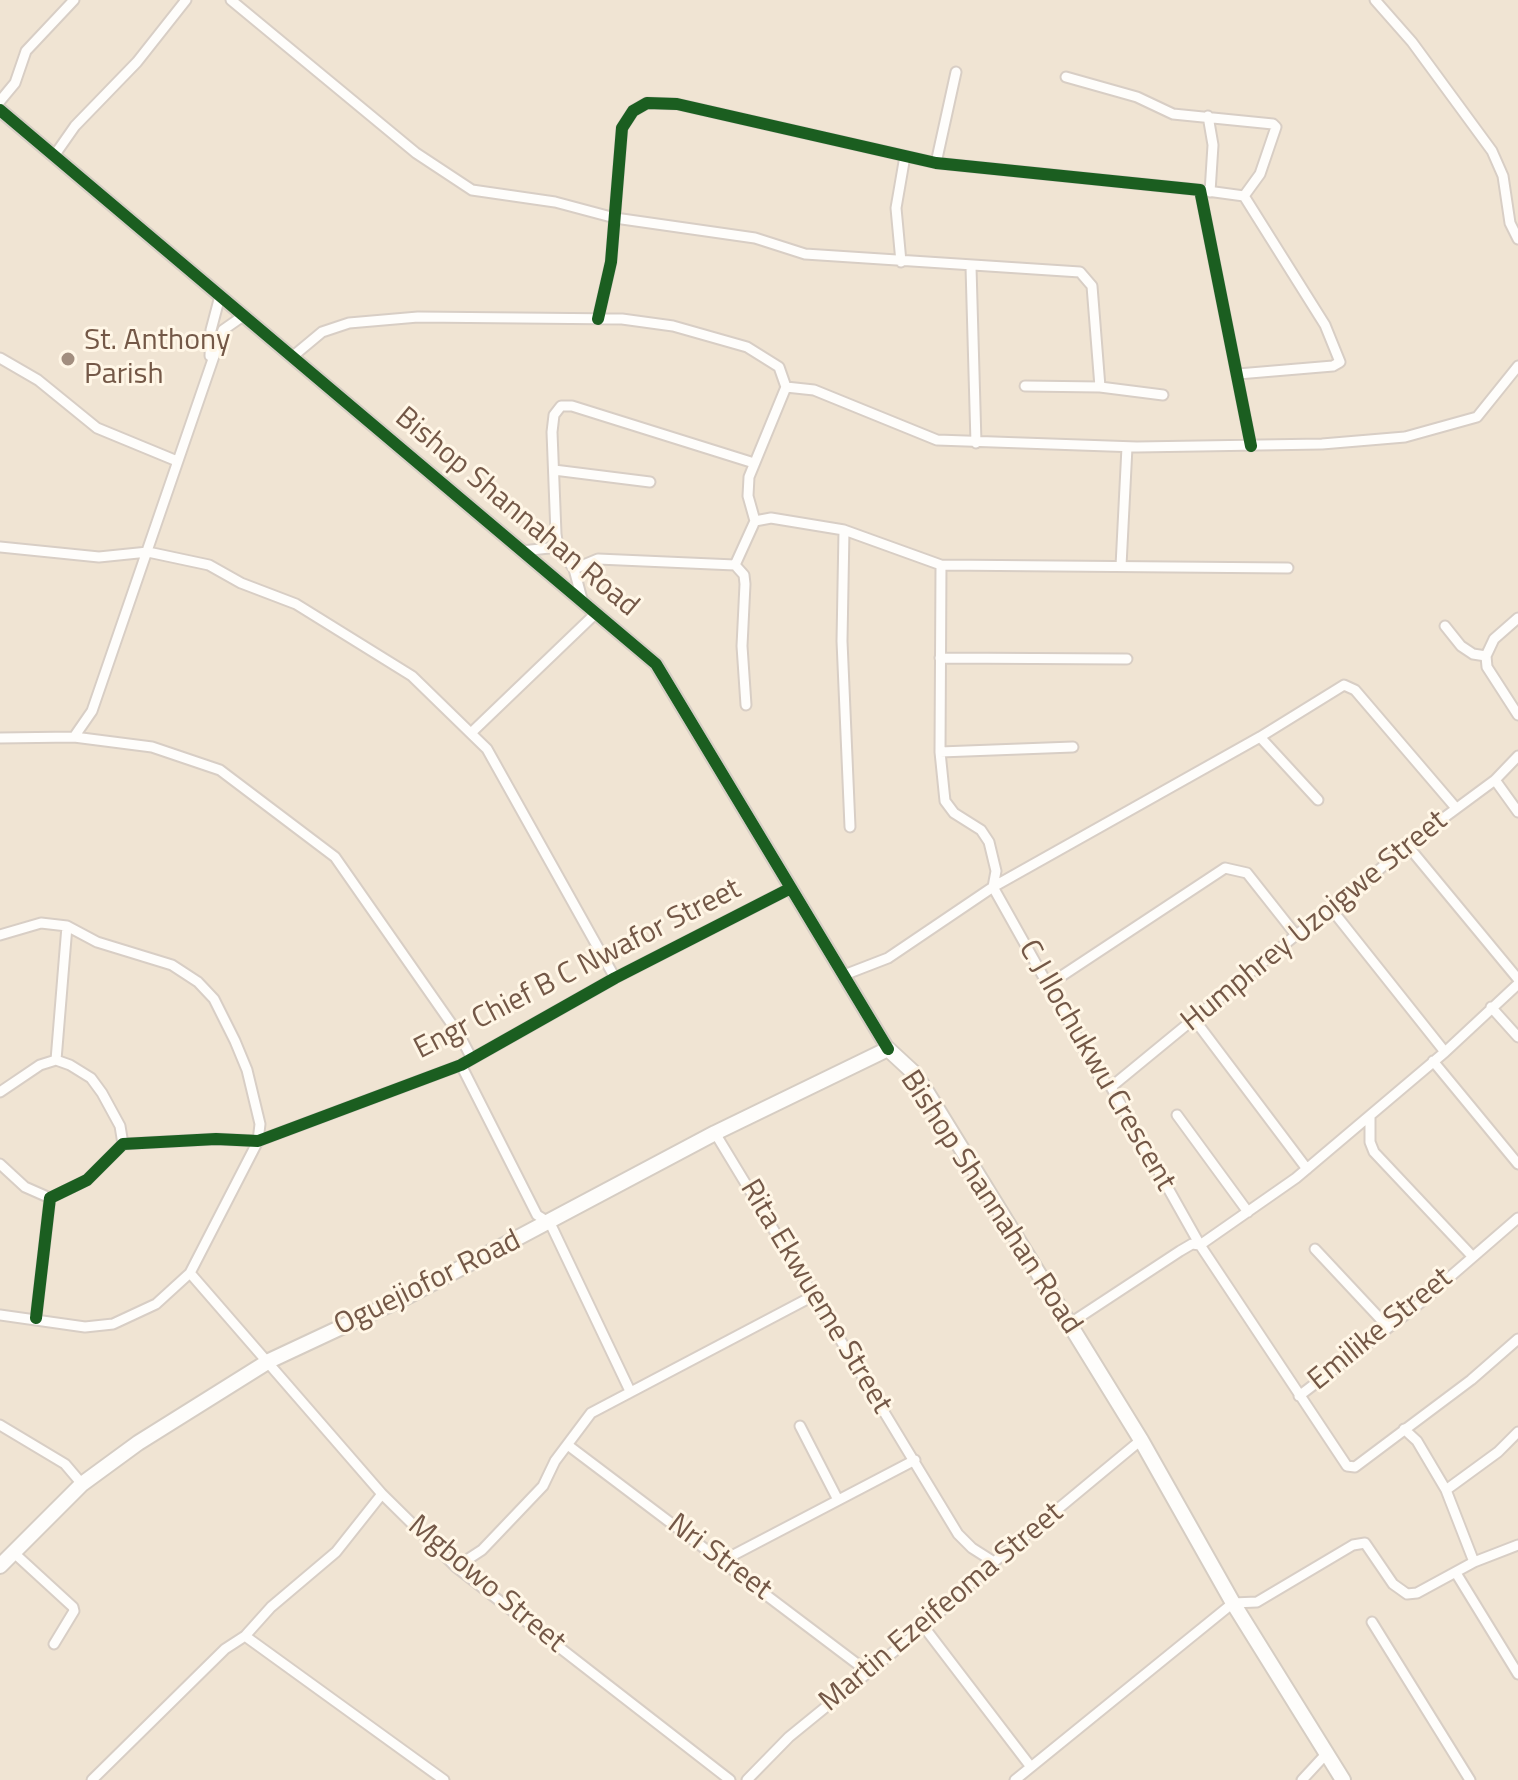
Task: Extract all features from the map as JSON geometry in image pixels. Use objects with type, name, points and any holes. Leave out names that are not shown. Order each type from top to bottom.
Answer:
[{"type":"main road","name":"Oguejiofor Road","points":[[0,1566],[82,1484],[138,1443],[269,1361],[550,1223],[715,1133],[888,1049]]},
{"type":"main road","name":"Bishop Shannahan Road","points":[[888,1049],[914,1073],[926,1091],[1141,1440],[1233,1603],[1343,1780]]},
{"type":"street","points":[[0,101],[15,83],[26,51],[74,0]]},
{"type":"street","points":[[54,156],[75,126],[137,62],[186,0]]},
{"type":"street","points":[[231,0],[370,116],[472,190],[543,200],[615,218],[755,238],[805,254],[1080,272],[1092,286],[1100,387]]},
{"type":"street","points":[[1375,0],[1412,42],[1492,151],[1503,176],[1510,223],[1518,239]]},
{"type":"street","points":[[936,163],[956,72]]},
{"type":"street","points":[[1066,77],[1137,97],[1173,114],[1270,122],[1276,127],[1260,174],[1244,196]]},
{"type":"street","points":[[598,319],[611,262],[622,128],[633,111],[647,103],[677,104],[936,163],[1244,196]]},
{"type":"street","name":"Bishop Shannahan Road","points":[[0,110],[594,615],[656,664],[788,891],[888,1049]]},
{"type":"street","points":[[1208,116],[1213,145],[1205,191],[1251,446]]},
{"type":"street","points":[[901,262],[896,208],[905,156]]},
{"type":"street","points":[[1238,374],[1333,366],[1340,362],[1325,325],[1244,196]]},
{"type":"street","points":[[971,267],[976,443]]},
{"type":"street","points":[[209,368],[211,330],[220,296]]},
{"type":"street","points":[[74,737],[92,711],[223,330],[243,316]]},
{"type":"street","points":[[292,357],[322,332],[349,323],[418,317],[598,319],[673,326],[732,341],[779,367],[786,387],[754,463],[748,496],[755,521],[735,565]]},
{"type":"street","points":[[0,358],[38,380],[97,428],[177,461]]},
{"type":"street","points":[[786,387],[814,390],[937,440],[1127,447],[1251,446],[1405,437],[1477,417],[1518,366]]},
{"type":"street","points":[[1025,386],[1100,387],[1163,395]]},
{"type":"street","points":[[583,603],[574,569],[558,547],[554,415],[561,406],[572,406],[754,463]]},
{"type":"street","points":[[1121,566],[1127,447]]},
{"type":"street","points":[[554,470],[650,482]]},
{"type":"street","points":[[755,521],[771,518],[844,530],[941,565],[1288,568]]},
{"type":"street","points":[[844,530],[842,641],[850,827]]},
{"type":"street","points":[[0,547],[99,557],[148,552],[209,565],[241,583],[296,604],[412,676],[487,749],[615,978]]},
{"type":"street","points":[[522,551],[558,547]]},
{"type":"street","points":[[574,569],[598,559],[735,565],[744,575],[745,584],[742,646],[746,705]]},
{"type":"street","points":[[941,565],[940,752],[947,808],[974,823],[989,842],[996,871],[993,887]]},
{"type":"street","points":[[471,733],[594,615]]},
{"type":"street","points":[[1518,618],[1494,639],[1486,656],[1487,667],[1518,715]]},
{"type":"street","points":[[1445,626],[1461,646],[1473,654],[1486,656]]},
{"type":"street","points":[[940,658],[1127,659]]},
{"type":"street","points":[[844,975],[888,958],[993,887],[1260,737],[1344,685],[1355,690],[1456,808]]},
{"type":"street","points":[[0,738],[74,737],[152,747],[220,770],[285,816],[335,857],[471,1057]]},
{"type":"street","points":[[1260,737],[1318,800]]},
{"type":"street","points":[[940,752],[1073,747]]},
{"type":"street","name":"Humphrey Uzoigwe Street","points":[[1111,1087],[1296,935],[1332,910],[1407,845],[1495,780],[1518,756]]},
{"type":"street","points":[[1495,780],[1518,812]]},
{"type":"street","points":[[1069,1324],[1180,1251],[1192,1244],[1200,1245],[1307,1169],[1445,1052],[1518,982],[1407,845]]},
{"type":"street","points":[[1048,985],[1225,868],[1247,873],[1296,935]]},
{"type":"street","name":"C J Ilochukwu Crescent","points":[[993,887],[1099,1076],[1111,1087],[1200,1245],[1347,1466],[1355,1467],[1404,1429]]},
{"type":"street","name":"Engr Chief B C Nwafor Street","points":[[258,1141],[461,1065],[615,978],[788,891]]},
{"type":"street","points":[[1332,910],[1445,1052]]},
{"type":"street","points":[[0,935],[41,923],[67,926],[97,942],[172,965],[198,982],[214,999],[247,1070],[260,1124],[258,1141],[190,1273],[156,1304],[113,1324],[85,1327],[0,1315]]},
{"type":"street","points":[[56,1060],[67,926]]},
{"type":"street","points":[[1491,1007],[1518,1037]]},
{"type":"street","points":[[1194,1019],[1307,1169]]},
{"type":"street","points":[[0,1092],[17,1078],[56,1060]]},
{"type":"street","points":[[56,1060],[91,1078],[112,1109],[123,1144]]},
{"type":"street","points":[[1433,1061],[1518,1164]]},
{"type":"street","points":[[461,1065],[537,1215],[550,1223],[630,1391]]},
{"type":"street","points":[[1177,1115],[1248,1212]]},
{"type":"street","name":"Emilike Street","points":[[1299,1396],[1472,1256],[1374,1152],[1370,1142],[1370,1116]]},
{"type":"street","name":"Rita Ekwueme Street","points":[[715,1133],[958,1534],[972,1548],[994,1562]]},
{"type":"street","points":[[0,1164],[25,1187],[50,1198],[87,1180],[123,1144],[216,1139],[258,1141]]},
{"type":"street","points":[[36,1318],[50,1198]]},
{"type":"street","points":[[1472,1256],[1518,1218]]},
{"type":"street","points":[[1315,1249],[1388,1327]]},
{"type":"street","name":"Mgbowo Street","points":[[190,1273],[382,1494],[456,1567],[730,1780]]},
{"type":"street","points":[[456,1567],[482,1550],[543,1486],[578,1426],[591,1413],[813,1296]]},
{"type":"street","points":[[1474,1562],[1446,1490],[1417,1441],[1404,1429],[1471,1380],[1518,1339]]},
{"type":"street","points":[[0,1425],[65,1464],[82,1484]]},
{"type":"street","points":[[800,1426],[837,1498]]},
{"type":"street","points":[[1446,1490],[1498,1452],[1518,1432]]},
{"type":"street","name":"Martin Ezeifeoma Street","points":[[747,1780],[789,1737],[924,1627],[994,1562],[1141,1440]]},
{"type":"street","name":"Nri Street","points":[[569,1446],[868,1672]]},
{"type":"street","points":[[722,1561],[837,1498],[915,1460]]},
{"type":"street","points":[[92,1780],[225,1649],[245,1636],[271,1607],[336,1552],[382,1494]]},
{"type":"street","points":[[1015,1780],[1233,1603],[1257,1602],[1358,1543],[1370,1547],[1393,1584],[1407,1594],[1518,1545]]},
{"type":"street","points":[[13,1552],[73,1607],[74,1611],[54,1644]]},
{"type":"street","points":[[1456,1573],[1518,1674]]},
{"type":"street","points":[[1372,1622],[1470,1780]]},
{"type":"street","points":[[924,1627],[1031,1767]]},
{"type":"street","points":[[245,1636],[444,1780]]},
{"type":"street","points":[[1302,1780],[1327,1753]]},
{"type":"shaded area","points":[[0,0],[1518,0],[1518,1780],[0,1780]]},
{"type":"cycle path","points":[[598,319],[611,262],[622,128],[633,111],[647,103],[677,104],[936,163],[1200,190],[1251,446]]},
{"type":"cycle path","points":[[0,110],[656,664],[888,1049]]},
{"type":"cycle path","points":[[36,1318],[50,1198],[87,1180],[123,1144],[216,1139],[258,1141],[461,1065],[615,978],[791,888]]},
{"type":"place","name":"St. Anthony Parish","points":[[68,359]]}]
